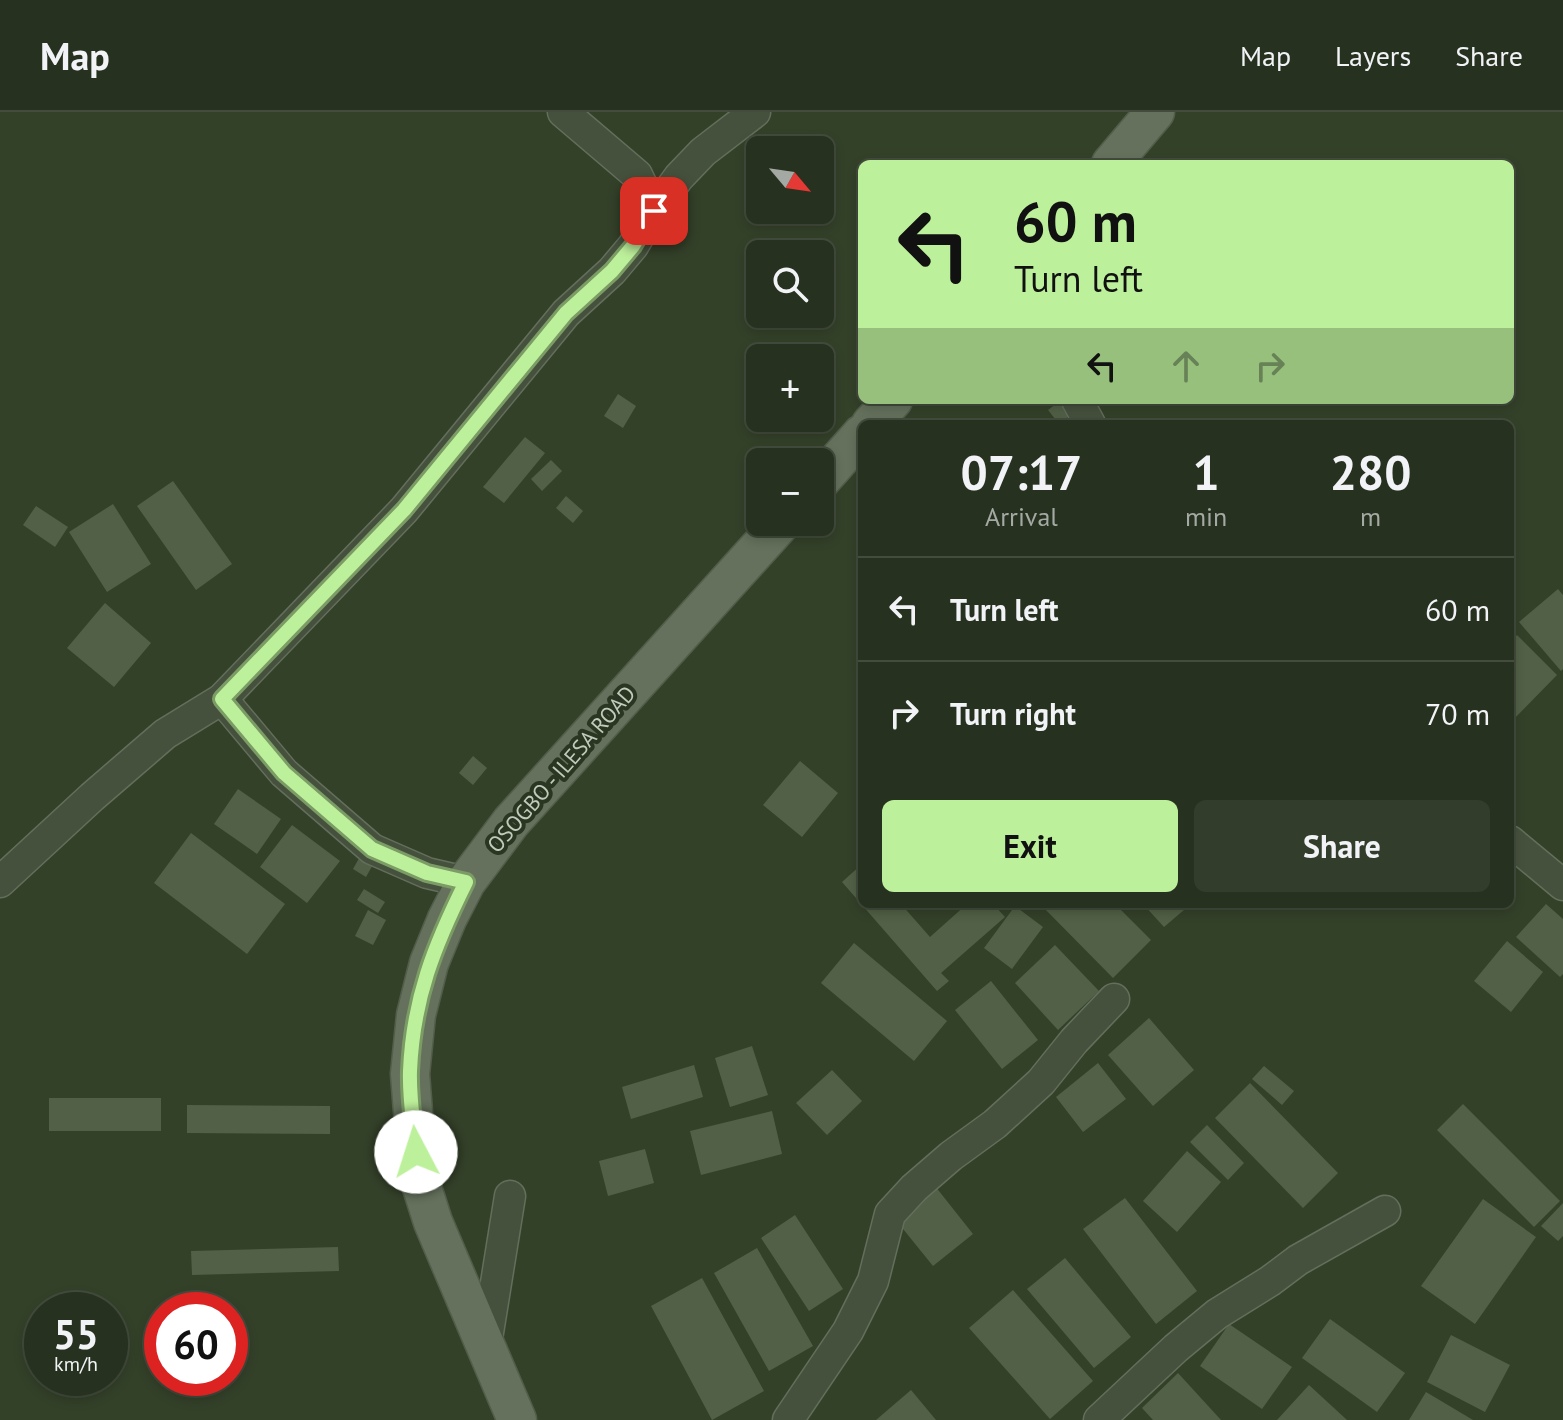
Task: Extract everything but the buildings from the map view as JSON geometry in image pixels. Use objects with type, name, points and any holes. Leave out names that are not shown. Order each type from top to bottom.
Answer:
[{"type":"main road","points":[[1114,160],[1155,112]]},
{"type":"main road","points":[[875,420],[889,404]]},
{"type":"main road","points":[[834,465],[858,438]]},
{"type":"main road","name":"OSOGBO - ILESA ROAD","points":[[517,1420],[433,1222],[418,1175],[410,1074],[416,1015],[429,963],[466,882],[511,822],[769,536]]},
{"type":"street","points":[[563,112],[637,175],[654,211]]},
{"type":"street","points":[[0,882],[165,734],[222,699],[404,510],[566,313],[612,271],[633,246],[679,177],[703,152],[755,112]]},
{"type":"street","points":[[637,175],[679,177]]},
{"type":"street","points":[[222,699],[284,773],[372,849],[427,873],[466,882]]},
{"type":"street","points":[[1514,844],[1563,885]]},
{"type":"street","points":[[788,1420],[848,1331],[873,1281],[890,1214],[914,1188],[995,1124],[1041,1082],[1114,999]]},
{"type":"street","points":[[486,1345],[510,1196]]},
{"type":"street","points":[[1099,1420],[1217,1314],[1298,1260],[1385,1211]]},
{"type":"route","points":[[416,1152],[410,1074],[416,1015],[429,963],[466,882],[427,873],[372,849],[284,773],[222,699],[404,510],[566,313],[612,271],[633,246],[654,211]]}]
